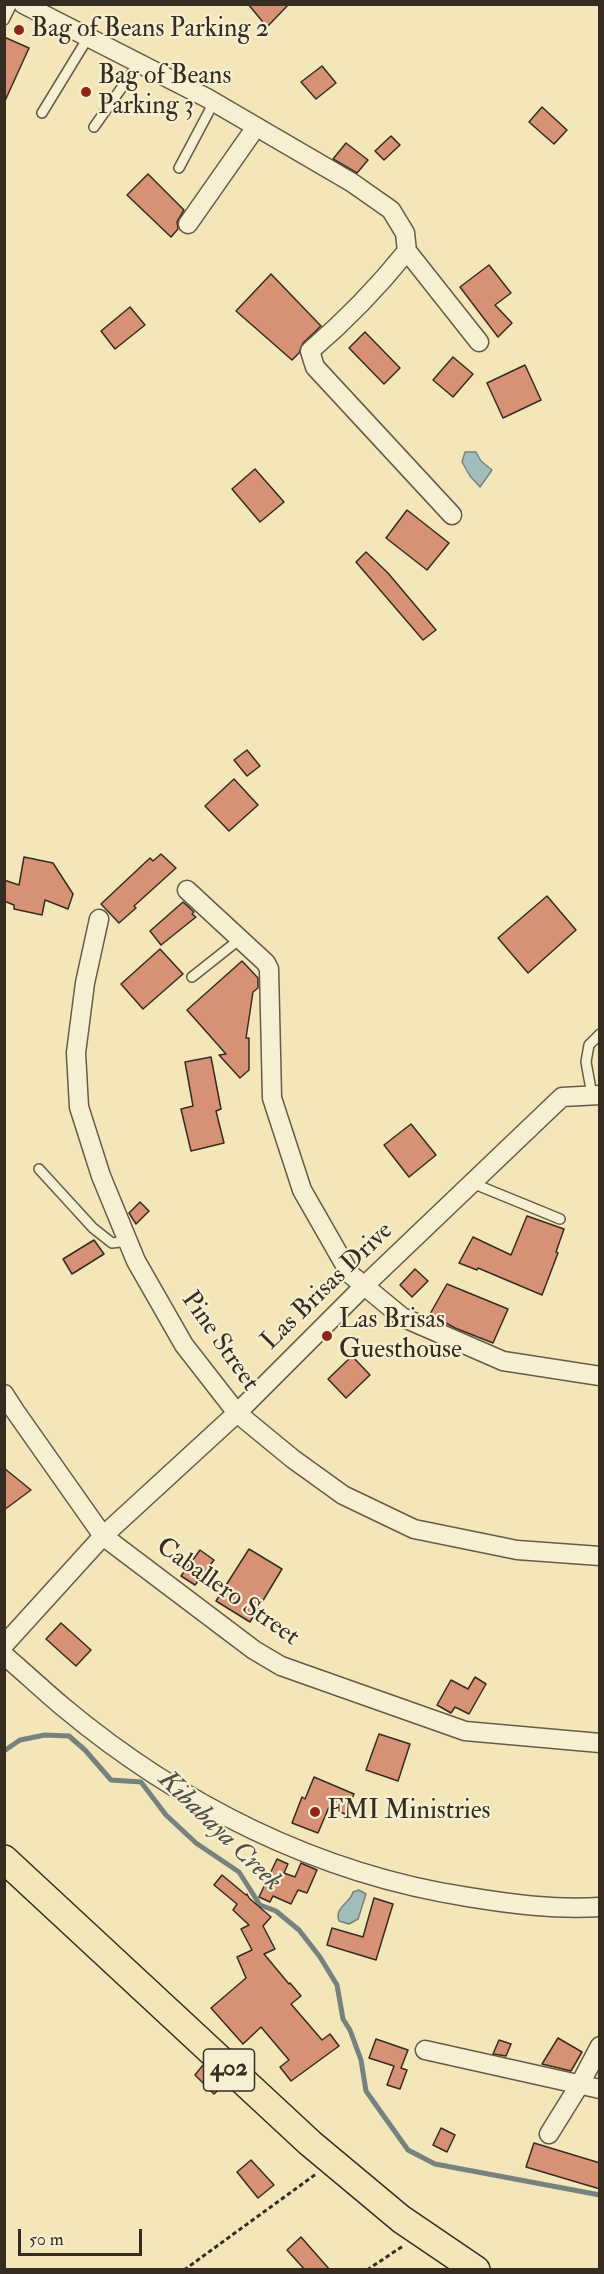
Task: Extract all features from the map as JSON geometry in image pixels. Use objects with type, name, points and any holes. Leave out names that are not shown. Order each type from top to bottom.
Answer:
[{"type":"main road","name":"402","points":[[4,1859],[333,2163],[422,2233],[476,2270]]},
{"type":"street","points":[[23,4],[42,9],[214,102],[351,182],[391,210],[405,233],[406,251],[479,342]]},
{"type":"street","points":[[188,224],[256,127]]},
{"type":"street","points":[[406,251],[390,272],[309,351],[315,367],[321,374],[452,515]]},
{"type":"street","points":[[187,890],[266,963],[269,969],[272,1098],[302,1190],[350,1274],[402,1317],[503,1361],[600,1376]]},
{"type":"street","name":"Pine Street","points":[[99,919],[85,983],[75,1053],[79,1107],[101,1176],[136,1261],[184,1345],[237,1413],[343,1496],[414,1529],[517,1550],[600,1556]]},
{"type":"street","name":"Las Brisas Drive","points":[[4,1645],[103,1536],[237,1413],[363,1287],[562,1097],[596,1095]]},
{"type":"street","name":"Caballero Street","points":[[4,1394],[103,1536],[254,1650],[281,1666],[465,1731],[600,1743]]},
{"type":"street","points":[[4,1655],[64,1707],[140,1764],[209,1807],[291,1848],[359,1873],[420,1890],[502,1903],[600,1907]]},
{"type":"street","points":[[549,2134],[600,2046]]},
{"type":"street","points":[[425,2049],[600,2089]]},
{"type":"lane","points":[[4,20],[12,4]]},
{"type":"lane","points":[[42,113],[89,36]]},
{"type":"lane","points":[[93,127],[139,62]]},
{"type":"lane","points":[[179,168],[214,102]]},
{"type":"lane","points":[[192,977],[240,939]]},
{"type":"lane","points":[[596,1095],[586,1062],[589,1045],[600,1034]]},
{"type":"lane","points":[[39,1169],[93,1228],[112,1243],[128,1241]]},
{"type":"lane","points":[[472,1183],[560,1219]]},
{"type":"path","points":[[184,2270],[333,2163]]},
{"type":"path","points":[[367,2270],[422,2233]]},
{"type":"water","points":[[465,452],[476,452],[481,461],[492,470],[480,487],[462,462]]},
{"type":"water","points":[[359,1890],[366,1894],[358,1919],[349,1924],[339,1921],[340,1909],[353,1892]]},
{"type":"building","points":[[248,4],[289,4],[267,27]]},
{"type":"building","points":[[4,37],[29,48],[4,103]]},
{"type":"building","points":[[322,66],[336,83],[316,99],[301,82]]},
{"type":"building","points":[[542,107],[567,130],[554,144],[529,122]]},
{"type":"building","points":[[391,136],[400,145],[384,160],[375,151]]},
{"type":"building","points":[[346,143],[368,160],[357,173],[333,159]]},
{"type":"building","points":[[148,174],[184,210],[177,222],[178,229],[171,237],[127,195]]},
{"type":"building","points":[[489,265],[511,293],[495,305],[512,323],[498,337],[460,287]]},
{"type":"building","points":[[271,274],[321,326],[303,343],[299,353],[292,360],[236,311]]},
{"type":"building","points":[[130,307],[145,325],[115,349],[101,331]]},
{"type":"building","points":[[365,332],[400,368],[384,384],[349,348]]},
{"type":"building","points":[[453,357],[473,374],[453,397],[433,380]]},
{"type":"building","points":[[525,365],[541,400],[503,418],[487,383]]},
{"type":"building","points":[[255,469],[284,502],[260,522],[232,489]]},
{"type":"building","points":[[407,510],[449,543],[427,570],[386,538]]},
{"type":"building","points":[[366,552],[388,573],[436,630],[423,640],[356,562]]},
{"type":"building","points":[[247,750],[260,766],[247,776],[234,760]]},
{"type":"building","points":[[234,779],[258,805],[229,831],[205,806]]},
{"type":"building","points":[[161,854],[176,868],[134,906],[136,908],[119,923],[101,904],[150,858],[153,861]]},
{"type":"building","points":[[24,857],[53,863],[73,894],[68,909],[45,900],[42,915],[14,909],[14,905],[4,901],[4,880],[19,885]]},
{"type":"building","points":[[547,896],[576,930],[528,973],[498,938]]},
{"type":"building","points":[[183,902],[196,917],[161,945],[150,931]]},
{"type":"building","points":[[160,949],[183,974],[143,1009],[121,984]]},
{"type":"building","points":[[242,961],[258,978],[258,988],[253,992],[246,1038],[249,1038],[249,1070],[240,1078],[219,1055],[226,1054],[187,1010]]},
{"type":"building","points":[[211,1057],[221,1109],[216,1111],[224,1143],[191,1151],[181,1109],[193,1106],[185,1062]]},
{"type":"building","points":[[411,1124],[436,1155],[409,1177],[384,1145]]},
{"type":"building","points":[[140,1202],[149,1211],[136,1224],[129,1213]]},
{"type":"building","points":[[527,1216],[564,1229],[556,1252],[558,1253],[542,1295],[478,1268],[477,1270],[459,1263],[473,1237],[511,1255]]},
{"type":"building","points":[[94,1240],[104,1254],[72,1274],[63,1259]]},
{"type":"building","points":[[415,1269],[428,1281],[412,1297],[400,1285]]},
{"type":"building","points":[[447,1284],[508,1309],[493,1343],[455,1328],[430,1314]]},
{"type":"building","points":[[352,1356],[370,1375],[346,1398],[328,1379]]},
{"type":"building","points":[[4,1468],[31,1490],[4,1510]]},
{"type":"building","points":[[249,1549],[282,1569],[250,1622],[216,1601]]},
{"type":"building","points":[[200,1550],[214,1560],[195,1585],[181,1576]]},
{"type":"building","points":[[61,1623],[91,1650],[76,1666],[46,1639]]},
{"type":"building","points":[[475,1677],[486,1684],[469,1714],[455,1707],[451,1713],[437,1705],[451,1680],[468,1689]]},
{"type":"building","points":[[379,1734],[410,1744],[398,1781],[366,1770]]},
{"type":"building","points":[[314,1777],[354,1794],[345,1814],[329,1807],[318,1833],[292,1823],[302,1797],[305,1799]]},
{"type":"building","points":[[277,1859],[288,1864],[284,1873],[295,1877],[301,1863],[317,1870],[307,1893],[298,1890],[291,1904],[273,1896],[270,1902],[259,1897]]},
{"type":"building","points":[[222,1875],[247,1894],[271,1917],[263,1926],[275,1949],[264,1954],[301,1996],[291,2004],[322,2040],[330,2034],[339,2046],[291,2081],[280,2067],[289,2060],[261,2027],[243,2044],[211,2008],[246,1978],[237,1957],[252,1950],[241,1929],[249,1925],[233,1910],[237,1904],[214,1885]]},
{"type":"building","points":[[374,1898],[393,1904],[376,1960],[327,1945],[332,1928],[363,1937]]},
{"type":"building","points":[[558,2038],[582,2052],[571,2071],[542,2064]]},
{"type":"building","points":[[376,2039],[408,2050],[401,2068],[407,2070],[400,2089],[387,2085],[394,2066],[369,2058]]},
{"type":"building","points":[[499,2040],[511,2044],[506,2056],[493,2054]]},
{"type":"building","points":[[203,2065],[224,2085],[214,2094],[195,2075]]},
{"type":"building","points":[[441,2128],[455,2135],[447,2152],[433,2145]]},
{"type":"building","points":[[534,2143],[600,2163],[600,2189],[526,2167]]},
{"type":"building","points":[[251,2160],[274,2185],[258,2198],[237,2172]]},
{"type":"building","points":[[301,2237],[330,2270],[305,2270],[287,2250]]},
{"type":"waterway","name":"Kibabaya Creek","points":[[4,1751],[20,1740],[45,1735],[69,1736],[85,1750],[111,1780],[141,1782],[166,1815],[196,1843],[239,1872],[260,1905],[276,1911],[299,1930],[320,1957],[337,1985],[343,2019],[350,2030],[361,2060],[366,2091],[408,2150],[435,2164],[600,2195]]},
{"type":"place","name":"Bag of Beans Parking 2","points":[[19,30]]},
{"type":"place","name":"Bag of Beans Parking 3","points":[[86,92]]},
{"type":"place","name":"Las Brisas Guesthouse","points":[[327,1336]]},
{"type":"place","name":"FMI Ministries","points":[[315,1812]]}]
